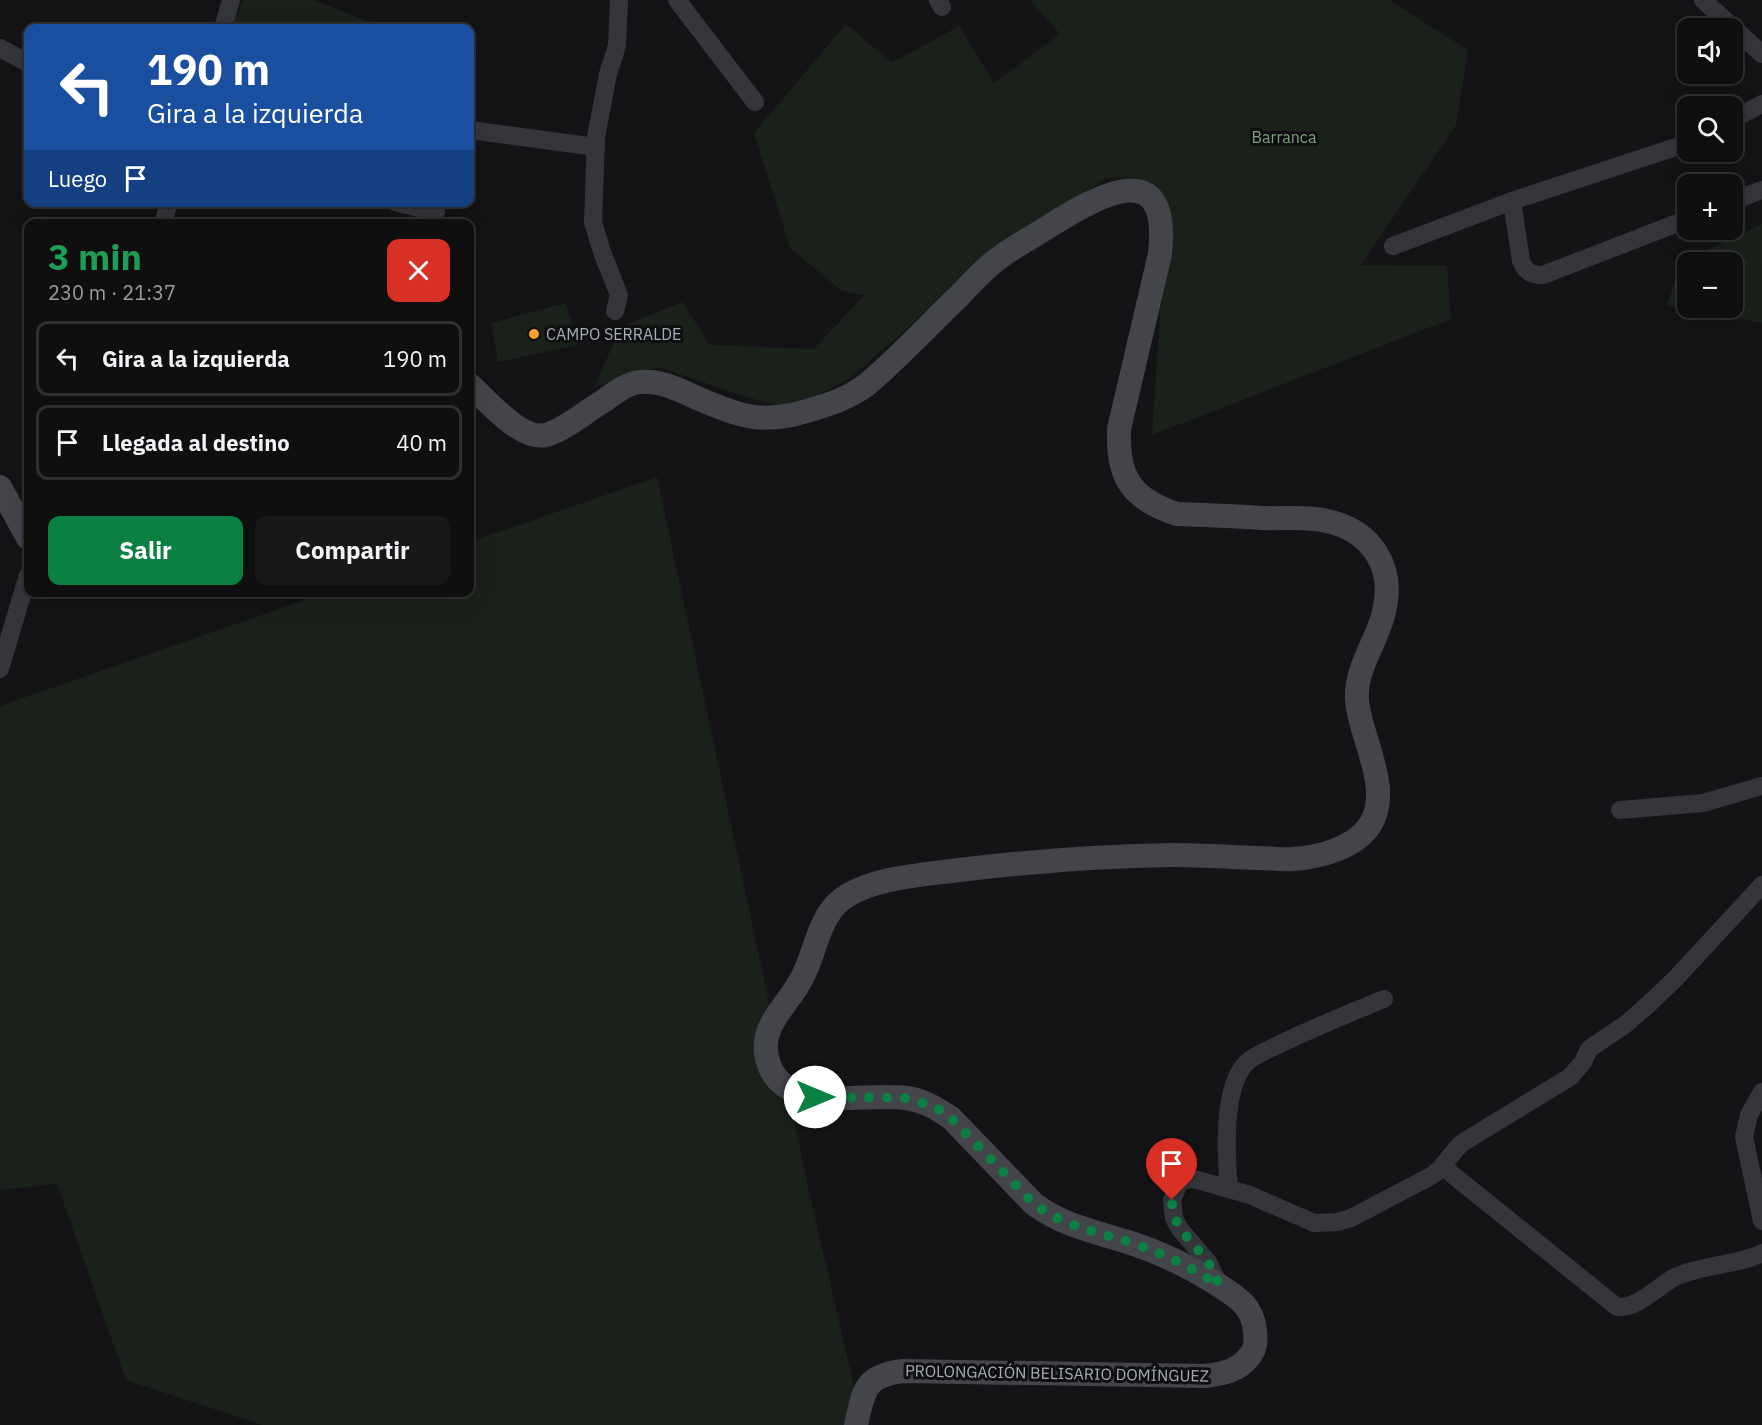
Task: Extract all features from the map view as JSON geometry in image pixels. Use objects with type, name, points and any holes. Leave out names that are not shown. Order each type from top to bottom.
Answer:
[{"type":"main road","name":"PROLONGACIÓN BELISARIO DOMÍNGUEZ","points":[[474,389],[515,426],[530,434],[546,435],[616,392],[639,381],[664,384],[749,417],[786,417],[835,402],[869,383],[994,261],[1062,218],[1108,194],[1141,191],[1150,197],[1161,219],[1161,254],[1119,429],[1118,450],[1122,470],[1141,497],[1155,507],[1177,514],[1326,520],[1358,535],[1377,553],[1383,563],[1386,574],[1384,612],[1360,673],[1357,699],[1359,714],[1375,768],[1376,808],[1372,821],[1356,840],[1343,847],[1294,859],[1174,855],[1081,858],[1007,864],[904,878],[856,891],[841,900],[826,920],[805,973],[770,1026],[766,1039],[766,1050],[772,1072],[789,1090],[800,1095],[815,1097],[904,1098],[934,1106],[951,1118],[1034,1204],[1047,1214],[1061,1221],[1132,1243],[1182,1262],[1219,1285],[1245,1303],[1252,1314],[1255,1325],[1254,1351],[1241,1366],[1230,1371],[1205,1376],[897,1371],[871,1381],[861,1401],[856,1425]]},
{"type":"main road","points":[[0,487],[24,530]]},
{"type":"street","points":[[223,24],[231,0]]},
{"type":"street","points":[[615,311],[618,295],[593,222],[596,147],[608,74],[617,46],[620,0]]},
{"type":"street","points":[[677,0],[755,102]]},
{"type":"street","points":[[1703,0],[1762,54]]},
{"type":"street","points":[[0,48],[24,61]]},
{"type":"street","points":[[1743,114],[1762,104]]},
{"type":"street","points":[[474,131],[596,147]]},
{"type":"street","points":[[1393,246],[1512,201],[1677,147]]},
{"type":"street","points":[[1743,197],[1762,190]]},
{"type":"street","points":[[1512,201],[1521,261],[1525,270],[1533,275],[1543,275],[1677,223]]},
{"type":"street","points":[[415,207],[436,212]]},
{"type":"street","points":[[0,669],[24,588]]},
{"type":"street","points":[[1620,810],[1703,802],[1762,786]]},
{"type":"street","points":[[1219,1285],[1208,1262],[1179,1228],[1172,1210],[1172,1200],[1179,1183],[1188,1179],[1230,1189],[1314,1222],[1325,1223],[1351,1218],[1420,1182],[1443,1167],[1462,1143],[1569,1077],[1583,1062],[1591,1047],[1626,1024],[1650,1003],[1762,885]]},
{"type":"street","points":[[1230,1189],[1226,1153],[1231,1099],[1239,1074],[1246,1063],[1293,1037],[1384,999]]},
{"type":"street","points":[[1762,1092],[1749,1115],[1744,1137],[1762,1221]]},
{"type":"street","points":[[1443,1167],[1617,1307],[1624,1308],[1633,1304],[1688,1272],[1762,1252]]},
{"type":"green space","points":[[243,0],[313,0],[376,24],[234,24]]},
{"type":"green space","name":"Barranca","points":[[1030,0],[1389,0],[1468,50],[1456,125],[1361,265],[1447,266],[1451,319],[1152,435],[1167,208],[1159,190],[1134,177],[1106,178],[955,287],[850,378],[803,403],[779,406],[658,367],[594,387],[621,327],[682,302],[710,345],[814,349],[864,295],[842,291],[790,248],[754,133],[846,24],[892,63],[959,26],[994,83],[1060,34]]},
{"type":"green space","points":[[1762,224],[1762,323],[1736,318],[1743,318],[1743,252],[1703,252],[1728,240],[1743,240],[1743,233]]},
{"type":"green space","points":[[1677,273],[1677,307],[1667,305]]},
{"type":"green space","name":"CAMPO SERRALDE","points":[[566,303],[578,345],[498,362],[491,323]]},
{"type":"green space","points":[[657,477],[809,1191],[863,1425],[262,1425],[126,1380],[57,1184],[0,1190],[0,706],[313,597],[474,597],[474,541]]},
{"type":"place","name":"CAMPO SERRALDE","points":[[534,334]]},
{"type":"route","points":[[815,1097],[904,1098],[934,1106],[951,1118],[1034,1204],[1047,1214],[1061,1221],[1132,1243],[1182,1262],[1219,1285],[1208,1262],[1179,1228],[1174,1218],[1172,1200]]}]
